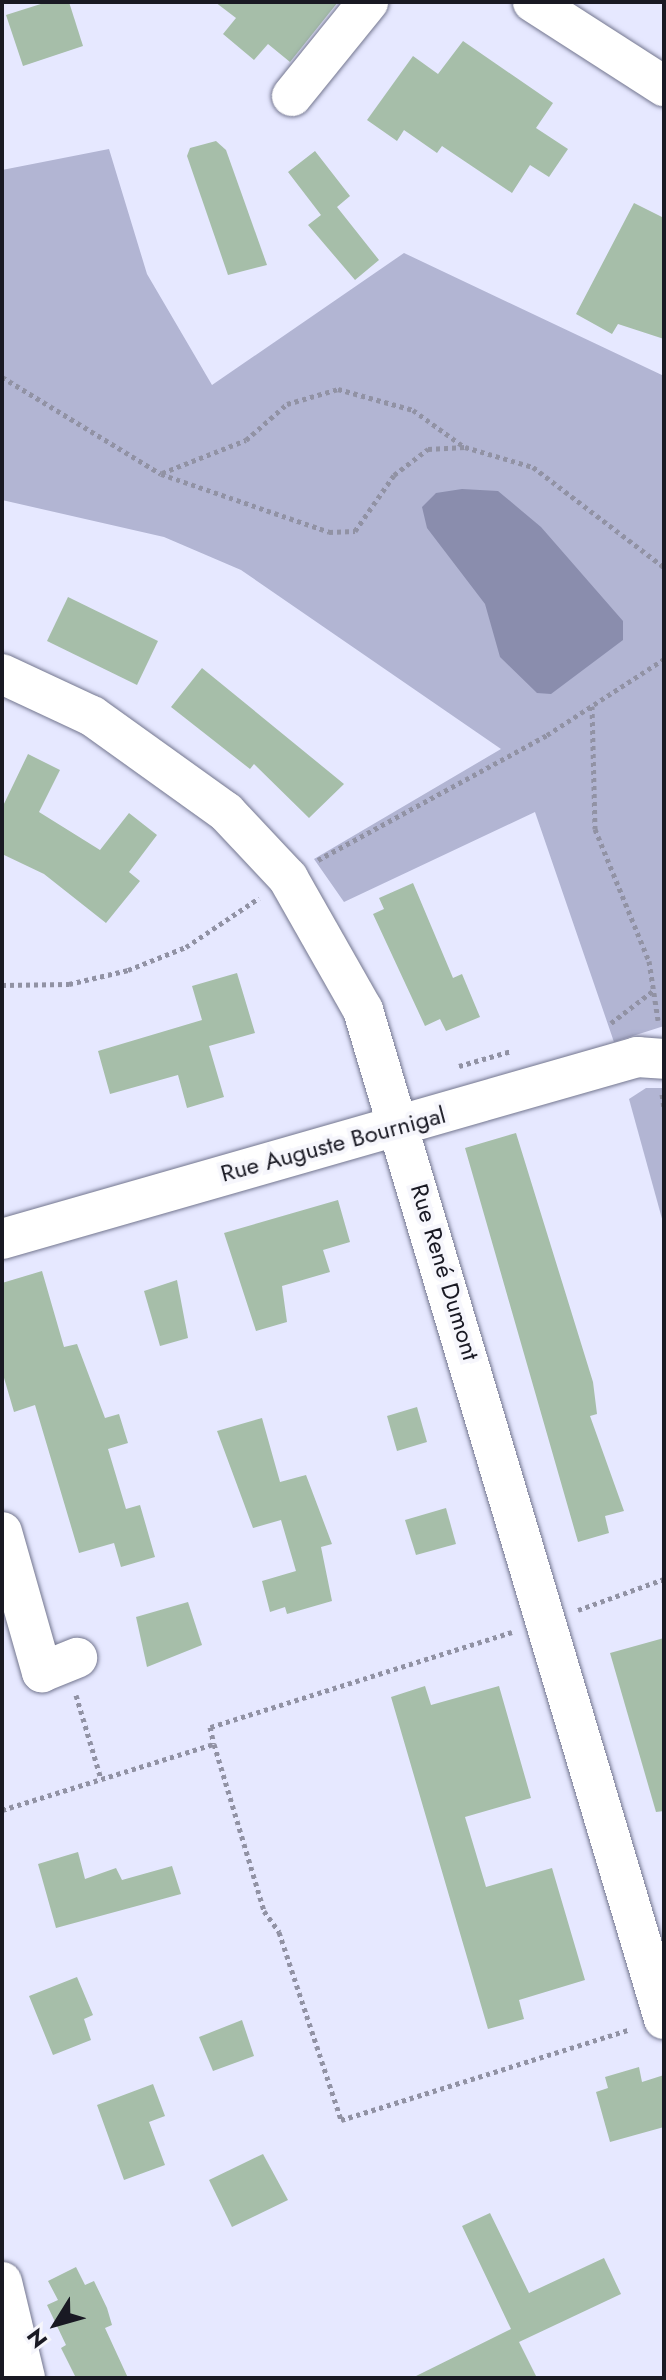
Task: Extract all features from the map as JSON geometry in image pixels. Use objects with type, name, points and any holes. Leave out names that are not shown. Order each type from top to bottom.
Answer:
[{"type":"street","points":[[292,96],[368,2]]},
{"type":"street","points":[[533,2],[664,86]]},
{"type":"street","name":"Rue René Dumont","points":[[2,674],[92,716],[162,763],[226,812],[288,878],[363,1010],[402,1127],[662,2019]]},
{"type":"street","name":"Rue Auguste Bournigal","points":[[2,1239],[402,1127],[637,1057],[662,1058]]},
{"type":"street","points":[[2,1532],[42,1672],[72,1660]]},
{"type":"street","points":[[2,2282],[25,2378]]},
{"type":"path","points":[[2,377],[161,474],[246,508],[329,532],[355,531],[405,466],[428,449],[465,447]]},
{"type":"path","points":[[161,474],[246,440],[287,404],[338,389],[413,410],[465,447],[533,467],[664,567]]},
{"type":"path","points":[[2,985],[69,984],[128,970],[186,947],[288,878],[592,706],[664,659]]},
{"type":"path","points":[[592,706],[595,829],[649,961],[662,1058],[664,1109]]},
{"type":"path","points":[[662,2019],[341,2120],[279,1932],[264,1911],[210,1727],[547,1621],[664,1579]]},
{"type":"path","points":[[72,1660],[101,1779]]},
{"type":"path","points":[[2,1810],[214,1744]]},
{"type":"shaded area","points":[[109,149],[147,274],[212,385],[404,253],[664,376],[664,1026],[614,1042],[535,812],[344,902],[314,859],[501,749],[241,570],[164,537],[2,500],[2,170]]},
{"type":"shaded area","points":[[462,489],[498,491],[541,527],[623,621],[623,640],[551,694],[537,693],[500,657],[485,604],[427,528],[422,507],[436,493]]},
{"type":"shaded area","points":[[646,1088],[664,1088],[664,1226],[629,1099]]},
{"type":"building","points":[[47,2],[69,2],[83,46],[23,66],[6,15]]},
{"type":"building","points":[[215,2],[338,2],[290,62],[268,44],[254,60],[223,34],[236,18]]},
{"type":"building","points":[[463,41],[553,103],[536,128],[568,149],[549,177],[530,165],[512,193],[442,146],[437,153],[404,130],[397,141],[367,120],[413,56],[438,74]]},
{"type":"building","points":[[216,141],[226,150],[267,265],[228,275],[187,156],[190,148]]},
{"type":"building","points":[[315,151],[350,196],[337,207],[379,260],[355,280],[308,225],[321,215],[288,172]]},
{"type":"building","points":[[634,203],[664,218],[664,339],[618,324],[612,334],[576,314]]},
{"type":"building","points":[[68,597],[158,641],[137,685],[47,641]]},
{"type":"building","points":[[202,668],[344,784],[309,818],[254,764],[250,769],[171,707]]},
{"type":"building","points":[[28,754],[60,770],[39,812],[100,850],[129,813],[157,835],[129,872],[140,881],[106,923],[44,874],[2,854],[2,808]]},
{"type":"building","points":[[413,883],[453,978],[462,974],[480,1017],[446,1031],[440,1019],[425,1026],[373,914],[384,909],[379,898]]},
{"type":"building","points":[[237,973],[255,1033],[209,1046],[224,1097],[187,1108],[178,1075],[110,1094],[98,1051],[202,1020],[192,986]]},
{"type":"building","points":[[516,1133],[593,1382],[597,1414],[590,1416],[624,1511],[605,1516],[609,1533],[578,1542],[465,1148]]},
{"type":"building","points":[[338,1200],[350,1242],[323,1250],[330,1272],[282,1286],[287,1322],[256,1331],[224,1233]]},
{"type":"building","points":[[42,1271],[64,1347],[77,1344],[105,1418],[119,1414],[128,1443],[108,1449],[126,1509],[140,1505],[155,1557],[121,1567],[114,1543],[79,1553],[35,1405],[14,1412],[2,1371],[2,1283]]},
{"type":"building","points":[[177,1280],[188,1338],[160,1346],[144,1291]]},
{"type":"building","points":[[417,1407],[427,1442],[397,1451],[387,1416]]},
{"type":"building","points":[[262,1418],[280,1482],[306,1475],[332,1544],[321,1547],[332,1601],[287,1614],[285,1607],[270,1612],[262,1581],[296,1571],[281,1520],[253,1528],[217,1431]]},
{"type":"building","points":[[446,1508],[456,1544],[416,1555],[405,1520]]},
{"type":"building","points":[[188,1602],[202,1645],[147,1667],[136,1617]]},
{"type":"building","points":[[664,1638],[664,1811],[656,1812],[610,1653]]},
{"type":"building","points":[[425,1686],[431,1705],[499,1686],[531,1798],[465,1817],[486,1887],[552,1868],[585,1980],[519,2000],[524,2019],[488,2029],[391,1697]]},
{"type":"building","points":[[78,1852],[85,1879],[116,1868],[122,1880],[172,1866],[181,1894],[56,1928],[38,1864]]},
{"type":"building","points":[[77,1977],[93,2015],[84,2019],[91,2040],[53,2055],[29,1996]]},
{"type":"building","points":[[242,2020],[254,2056],[213,2071],[199,2037]]},
{"type":"building","points":[[639,2067],[642,2082],[664,2075],[664,2127],[610,2142],[596,2092],[608,2088],[605,2077]]},
{"type":"building","points":[[153,2084],[165,2116],[149,2122],[165,2165],[124,2180],[97,2105]]},
{"type":"building","points":[[263,2154],[288,2200],[232,2227],[209,2180]]},
{"type":"building","points":[[490,2213],[529,2293],[604,2258],[621,2294],[519,2342],[537,2378],[412,2378],[511,2329],[462,2226]]},
{"type":"building","points":[[76,2267],[85,2285],[94,2281],[107,2308],[112,2325],[105,2328],[128,2378],[76,2378],[61,2348],[66,2345],[47,2305],[58,2300],[48,2281]]}]
